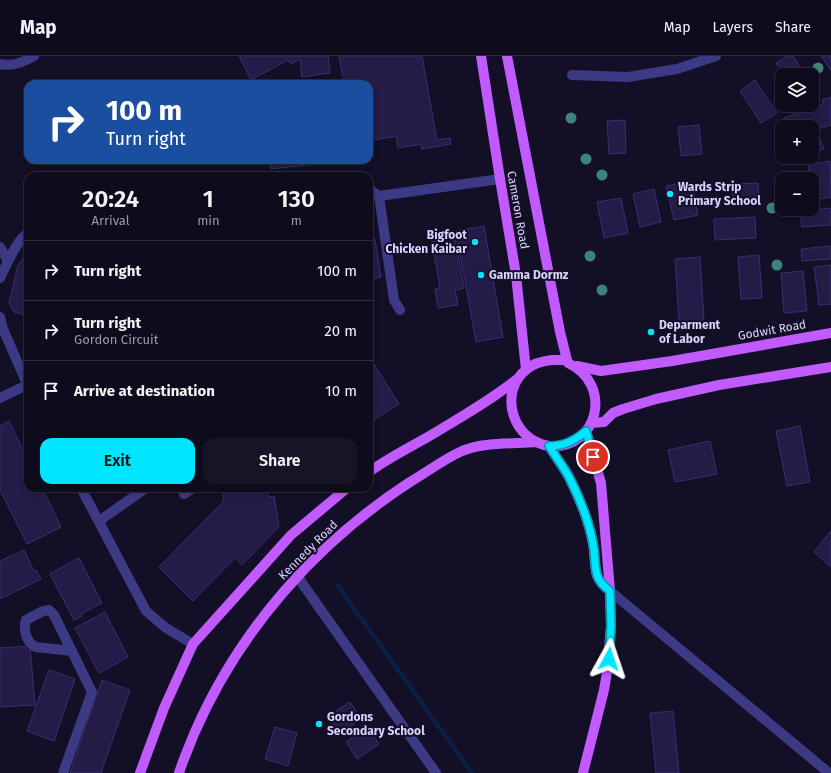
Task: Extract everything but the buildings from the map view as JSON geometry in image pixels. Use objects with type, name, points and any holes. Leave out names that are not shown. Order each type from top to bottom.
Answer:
[{"type":"main road","name":"Cameron Road","points":[[480,56],[516,275],[522,374]]},
{"type":"main road","name":"Cameron Road","points":[[507,56],[560,332],[571,363]]},
{"type":"main road","name":"Godwit Road","points":[[571,363],[601,371],[672,361],[831,333]]},
{"type":"main road","points":[[373,469],[387,459],[491,400],[522,374],[543,361],[571,363],[585,374],[592,385],[596,398],[596,410],[588,427],[572,441],[557,446],[549,446],[526,436],[518,426],[512,414],[511,402],[513,389],[522,374]]},
{"type":"main road","points":[[588,427],[604,422],[613,413],[656,399],[719,385],[831,367]]},
{"type":"main road","points":[[583,773],[604,690],[611,626],[610,591],[601,484],[588,427]]},
{"type":"main road","name":"Kennedy Road","points":[[178,773],[201,719],[223,676],[253,630],[297,576],[347,529],[389,496],[463,451],[493,444],[537,442]]},
{"type":"main road","points":[[549,446],[569,477],[581,505],[594,550],[594,566],[596,573],[603,586],[610,591]]},
{"type":"main road","name":"Kennedy Road","points":[[140,773],[164,708],[193,644],[291,535],[343,492]]},
{"type":"street","points":[[0,64],[6,65],[24,62],[34,56]]},
{"type":"street","points":[[572,75],[628,76],[677,70],[716,56]]},
{"type":"street","points":[[373,192],[379,196],[500,179]]},
{"type":"street","points":[[379,196],[394,300],[400,310]]},
{"type":"street","points":[[0,278],[8,261],[24,235]]},
{"type":"street","points":[[0,246],[8,261]]},
{"type":"street","points":[[0,317],[3,329],[24,376]]},
{"type":"street","points":[[0,398],[24,387]]},
{"type":"street","points":[[83,492],[146,611],[166,628],[193,644]]},
{"type":"street","points":[[99,521],[140,492]]},
{"type":"street","points":[[297,576],[436,773]]},
{"type":"street","points":[[610,591],[829,773]]},
{"type":"street","points":[[63,773],[92,692],[72,651],[54,615],[49,610],[43,611],[26,620],[24,626],[25,634],[31,645],[36,647],[72,651]]},
{"type":"waterway","points":[[338,586],[472,773]]},
{"type":"place","name":"Wards Strip Primary School","points":[[670,194]]},
{"type":"place","name":"Bigfoot Chicken Kaibar","points":[[475,242]]},
{"type":"place","name":"Gamma Dormz","points":[[481,275]]},
{"type":"place","name":"Deparment of Labor","points":[[651,332]]},
{"type":"place","name":"Gordons Secondary School","points":[[319,724]]},
{"type":"route","points":[[593,457],[586,431],[580,437],[565,444],[549,446],[569,477],[590,532],[594,550],[594,566],[596,573],[603,586],[610,591],[611,626],[609,659]]}]
